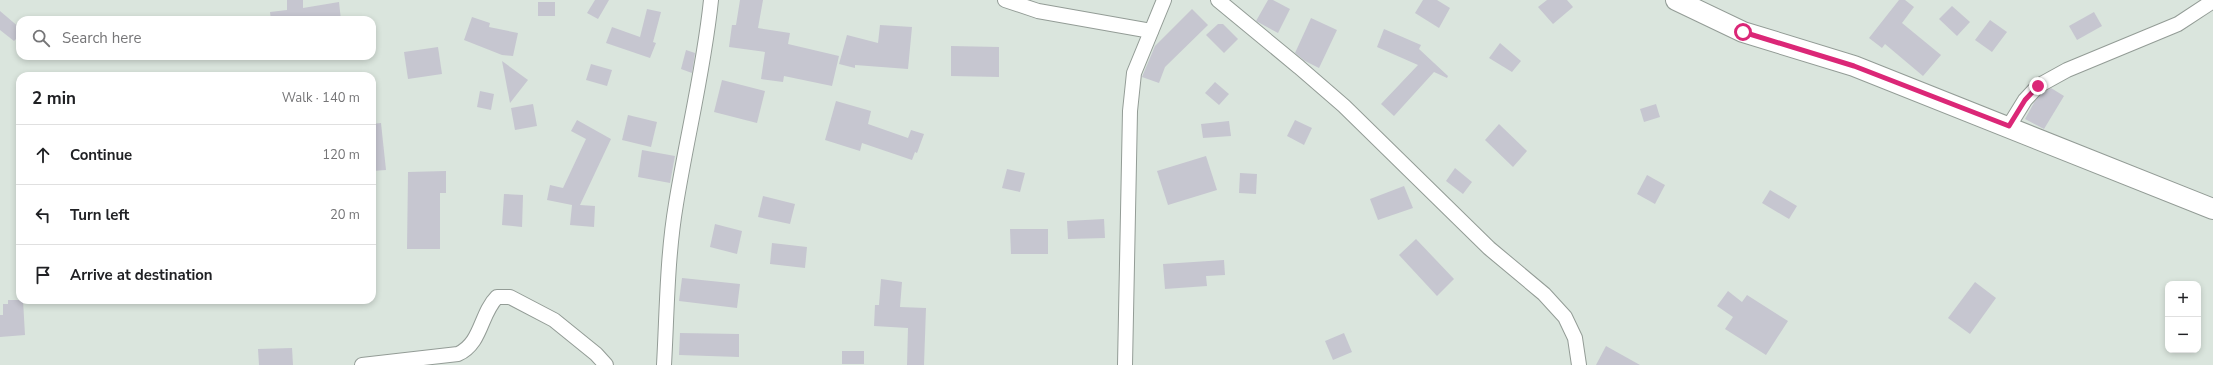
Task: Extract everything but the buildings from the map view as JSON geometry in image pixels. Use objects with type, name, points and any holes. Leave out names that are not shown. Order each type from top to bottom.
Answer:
[{"type":"street","points":[[664,365],[669,269],[676,206],[707,40],[710,0]]},
{"type":"street","points":[[1006,0],[1038,11],[1151,31]]},
{"type":"street","points":[[1126,365],[1130,111],[1134,73],[1164,0]]},
{"type":"street","points":[[1218,0],[1344,106],[1489,248],[1544,294],[1565,317],[1574,338],[1579,365]]},
{"type":"street","points":[[1676,0],[1743,32],[1854,66],[2009,126],[2213,208]]},
{"type":"street","points":[[2009,126],[2025,100],[2038,86],[2067,70],[2178,24],[2213,1]]},
{"type":"street","points":[[362,365],[458,354],[468,350],[476,338],[490,304],[497,297],[510,297],[554,320],[591,350],[606,365]]},
{"type":"route","points":[[1743,32],[1854,66],[2009,126],[2025,100],[2038,86]]}]
